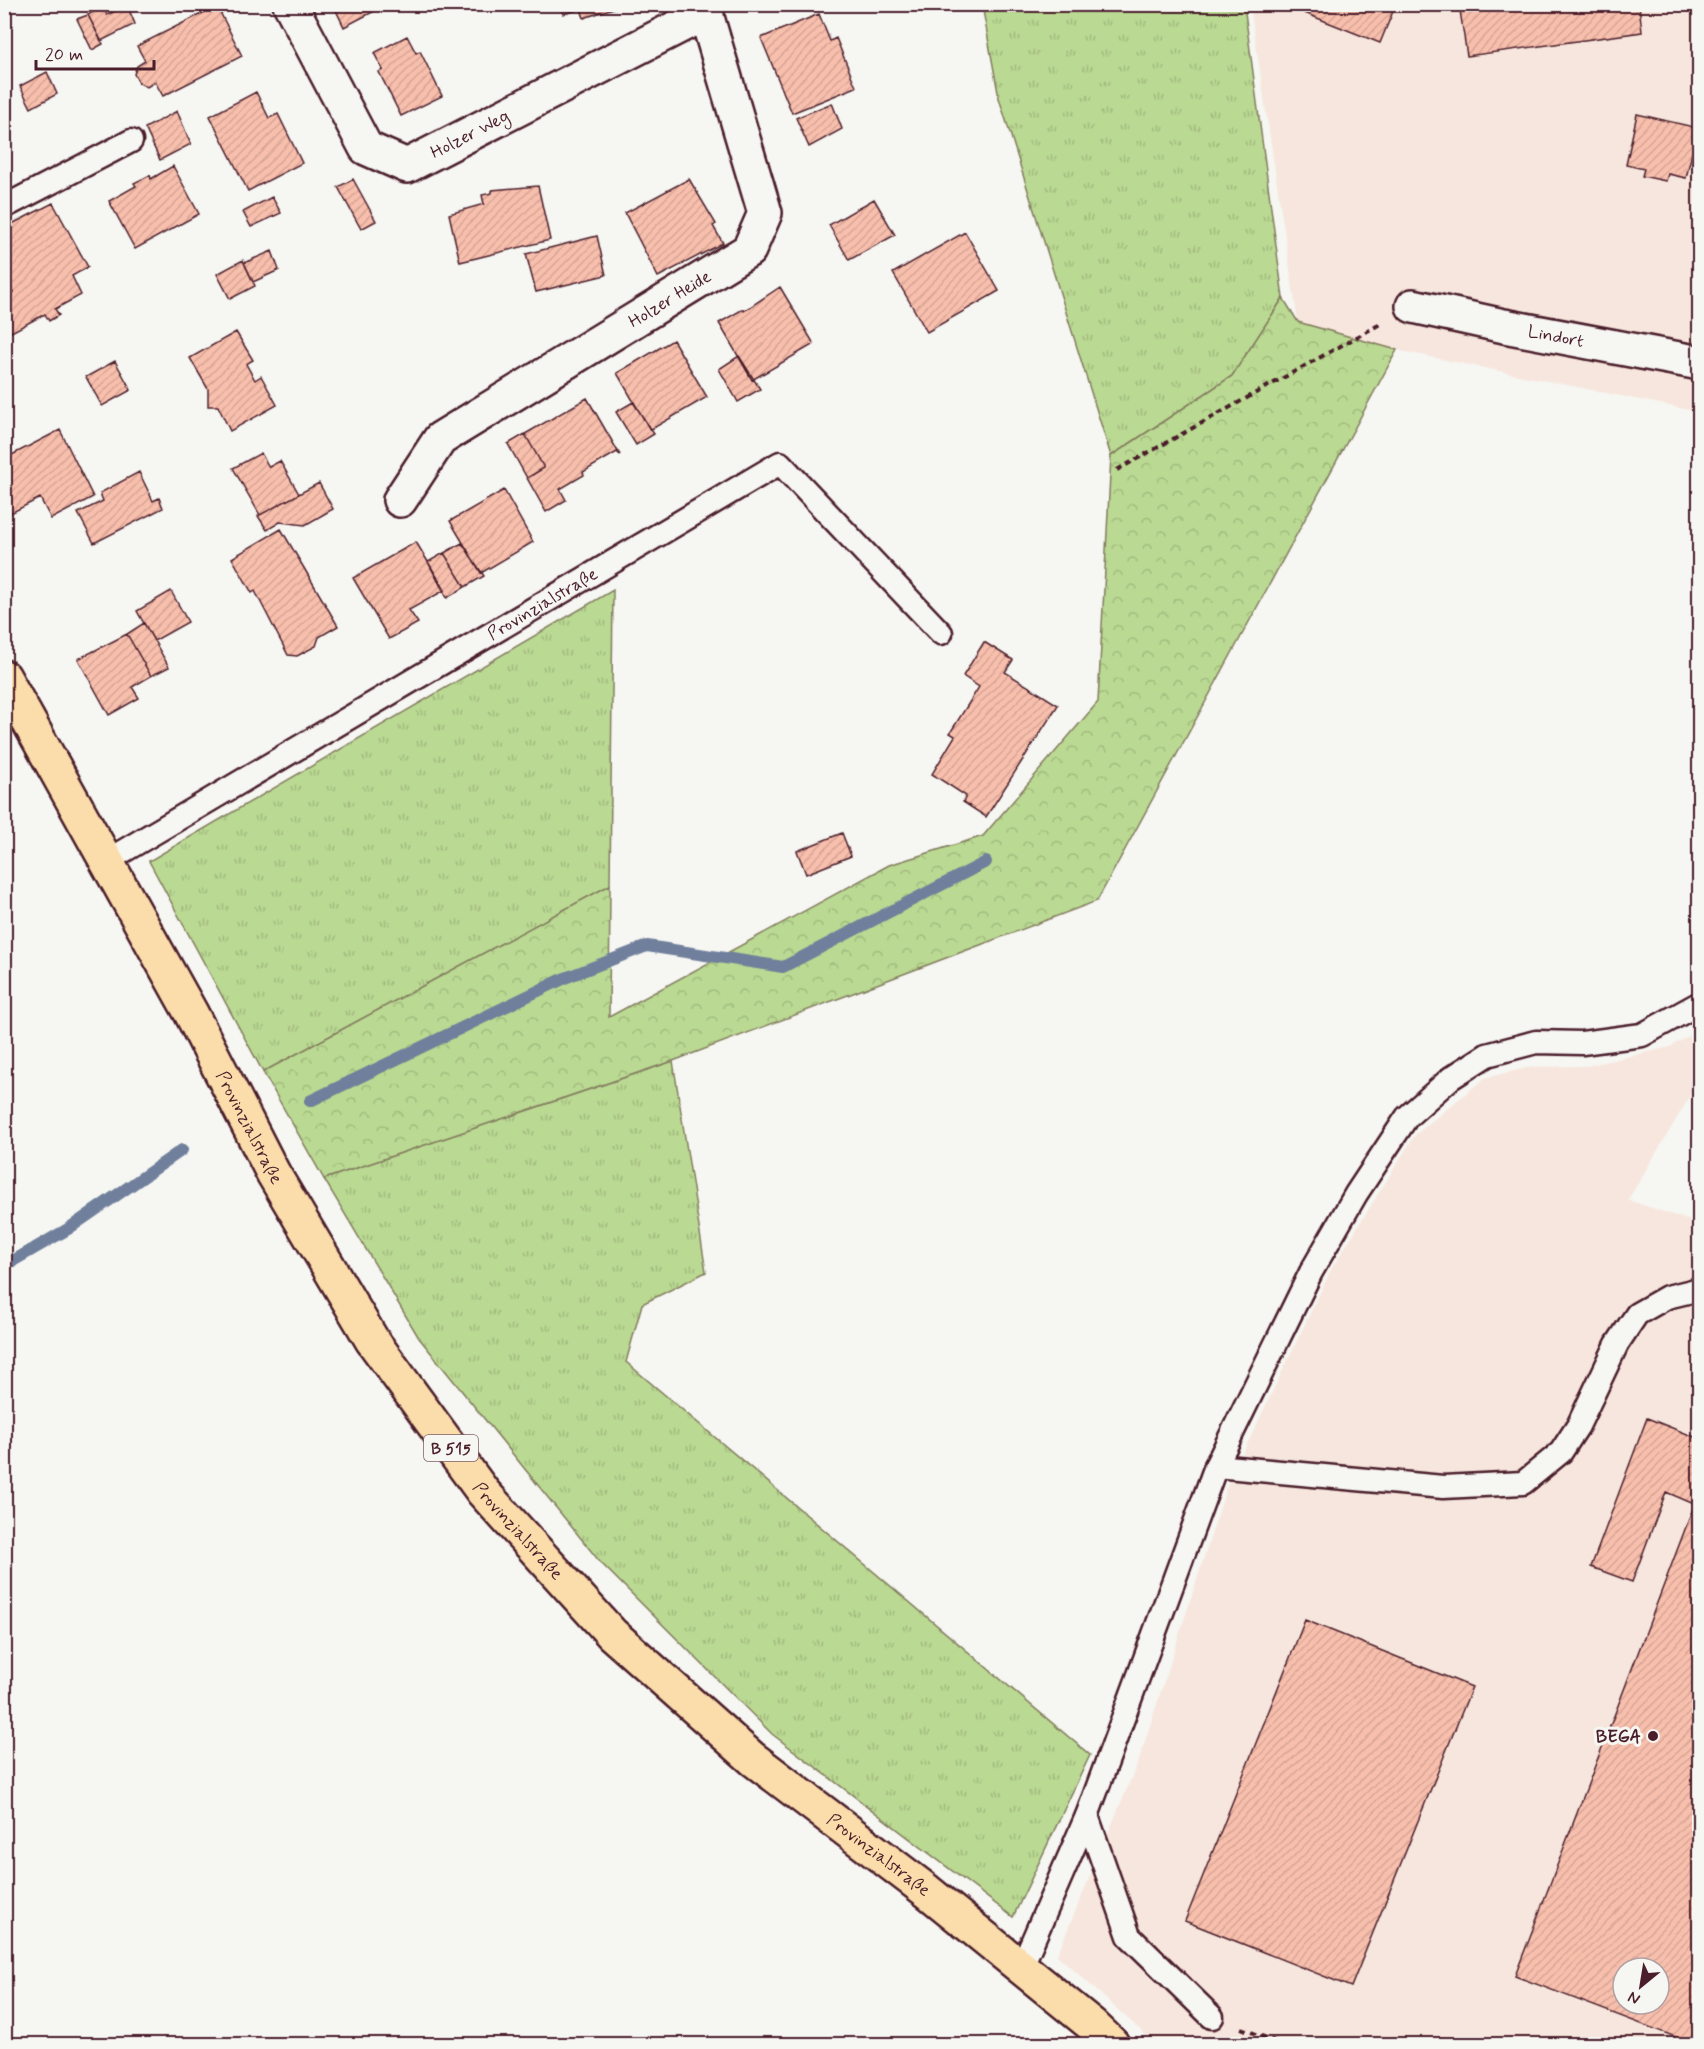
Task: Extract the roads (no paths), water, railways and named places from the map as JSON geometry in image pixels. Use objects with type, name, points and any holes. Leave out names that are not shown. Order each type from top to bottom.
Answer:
[{"type":"main road","name":"Provinzialstraße","points":[[4,676],[105,862],[191,1013],[273,1173],[372,1340],[483,1492],[612,1634],[753,1759],[927,1891],[1092,2024],[1112,2044]]},
{"type":"street","name":"Holzer Weg","points":[[290,4],[366,148],[407,166],[705,8]]},
{"type":"street","name":"Holzer Heide","points":[[400,500],[440,439],[749,250],[765,213],[705,8]]},
{"type":"street","name":"Lindort","points":[[1413,306],[1504,326],[1700,363]]},
{"type":"lane","points":[[4,207],[131,141]]},
{"type":"lane","name":"Provinzialstraße","points":[[105,862],[780,463],[941,633]]},
{"type":"lane","points":[[1021,1968],[1087,1816],[1216,1466],[1311,1272],[1356,1194],[1407,1117],[1451,1078],[1488,1055],[1536,1042],[1582,1043],[1642,1035],[1700,1003]]},
{"type":"lane","points":[[1216,1466],[1443,1487],[1523,1483],[1561,1452],[1578,1426],[1617,1344],[1637,1314],[1667,1297],[1700,1289]]},
{"type":"lane","points":[[1087,1816],[1129,1936],[1212,2017]]},
{"type":"waterway","points":[[310,1101],[565,978],[647,946],[783,967],[986,862]]},
{"type":"waterway","points":[[4,1266],[68,1229],[182,1150]]},
{"type":"place","name":"BEGA","points":[[1653,1736]]}]
